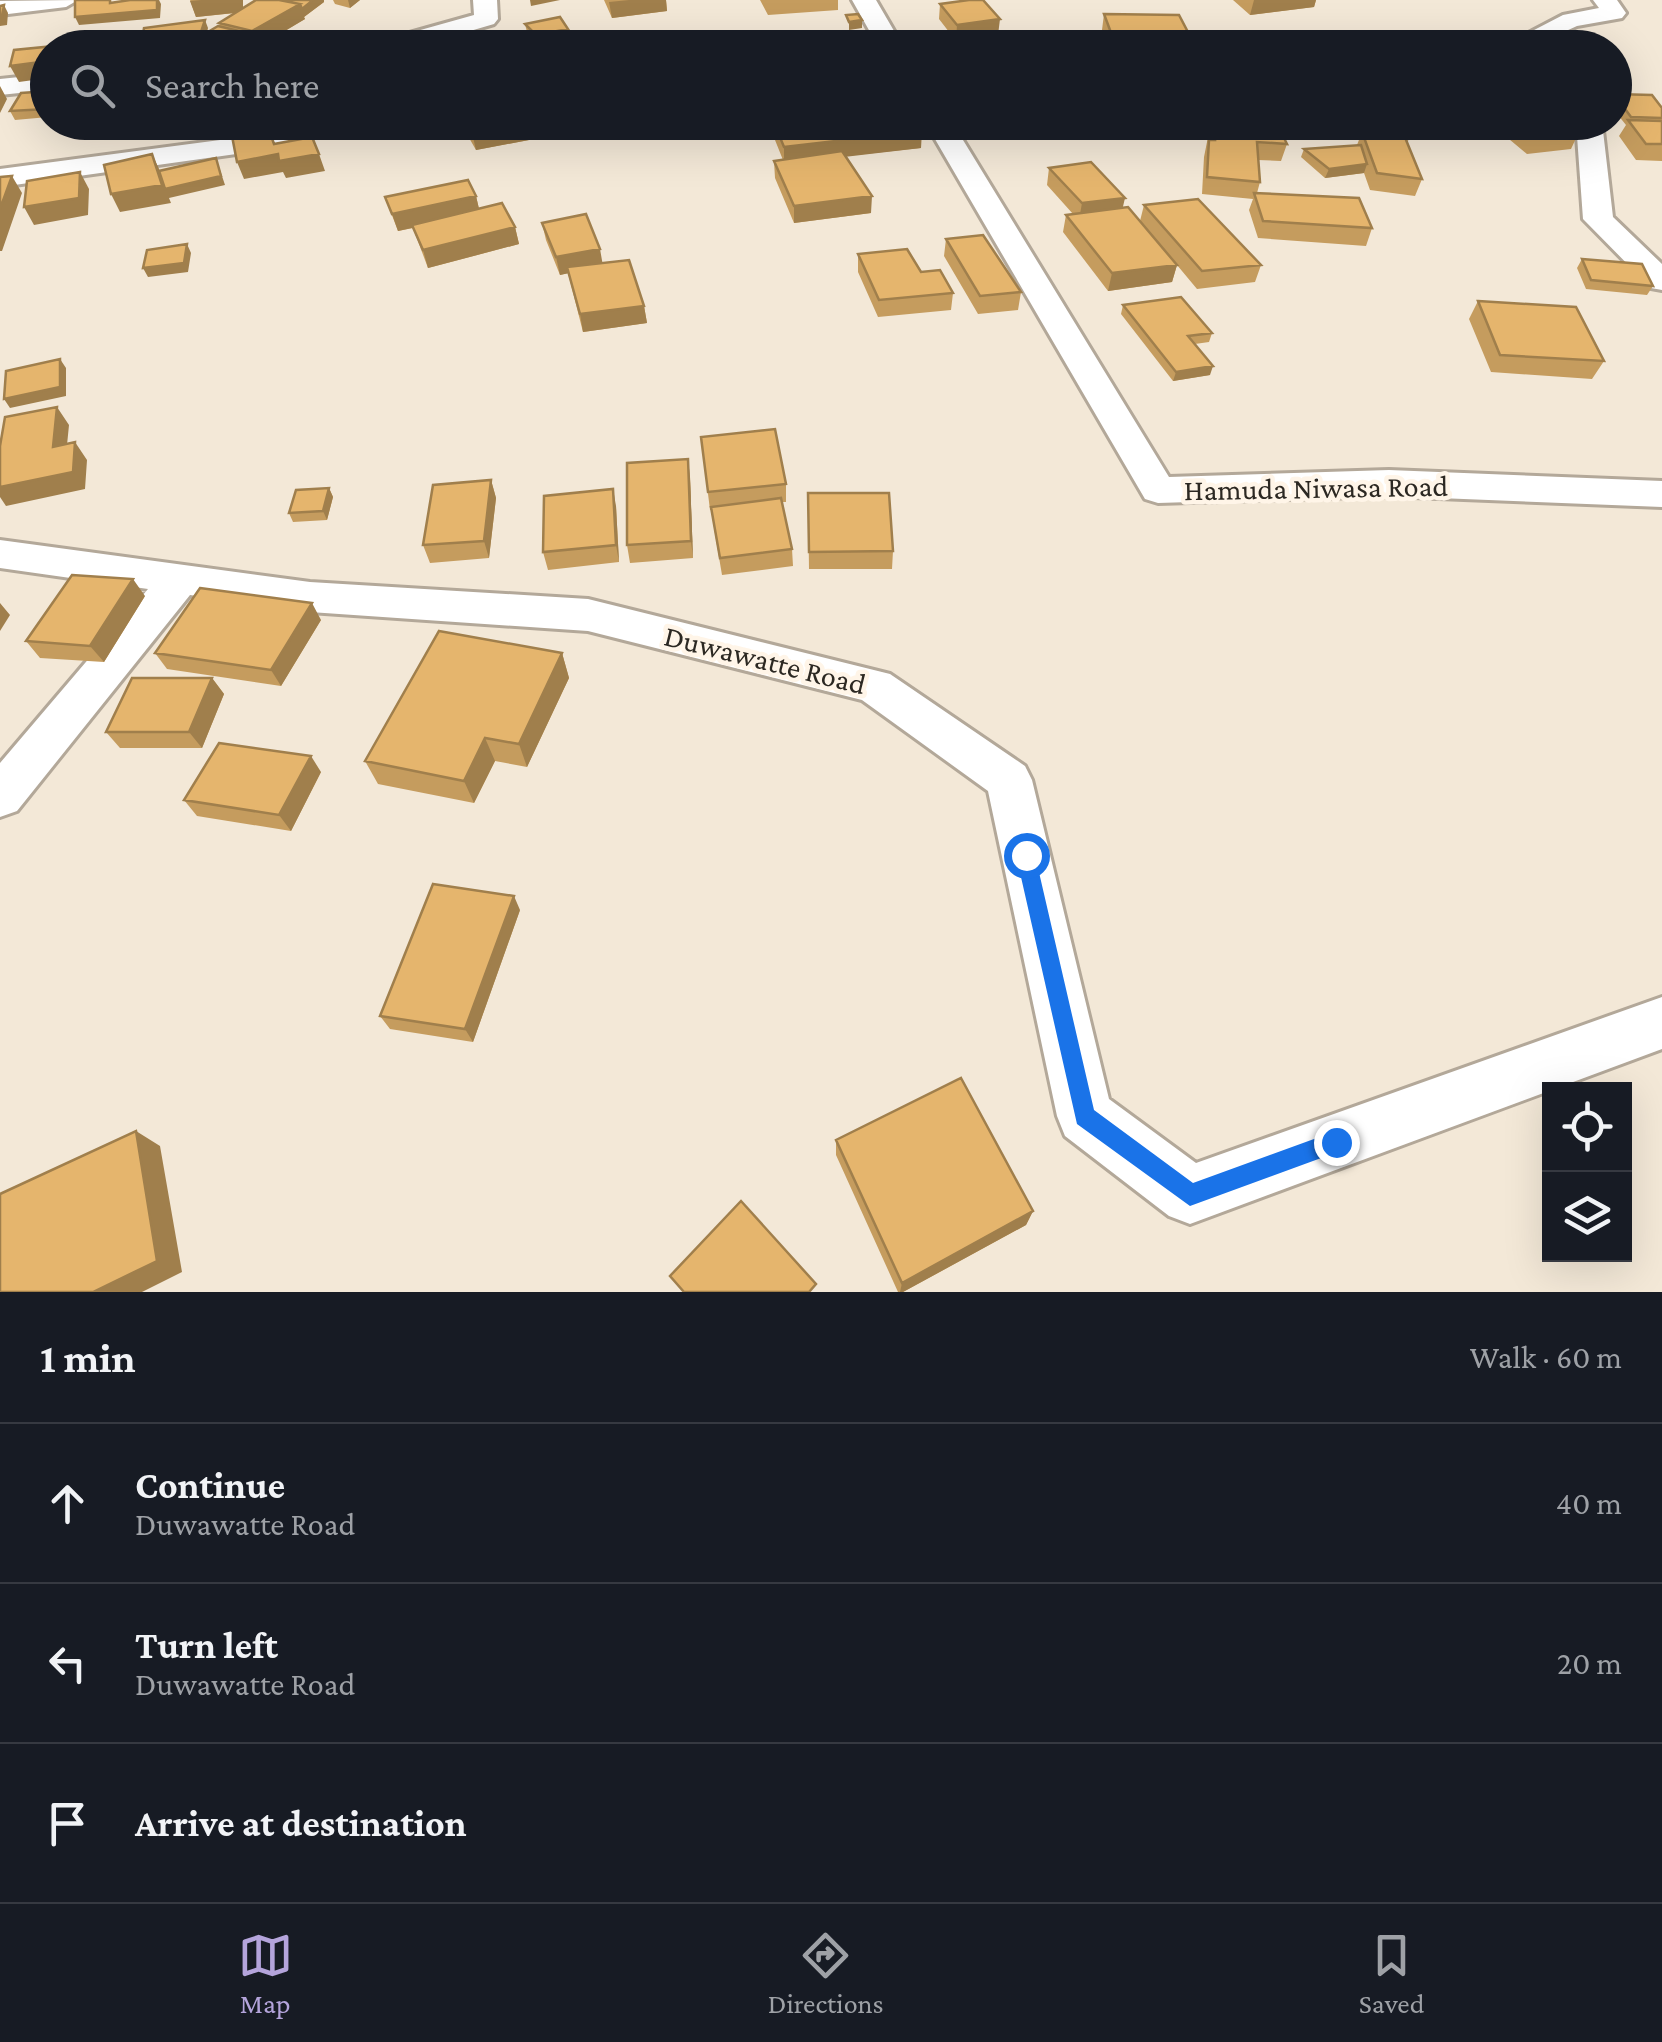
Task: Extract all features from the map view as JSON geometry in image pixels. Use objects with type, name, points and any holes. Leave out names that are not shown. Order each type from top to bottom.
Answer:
[{"type":"street","points":[[0,8],[66,0]]},
{"type":"street","points":[[447,30],[486,19],[485,0]]},
{"type":"street","points":[[864,0],[882,30]]},
{"type":"street","points":[[1549,30],[1572,20],[1614,13],[1604,0]]},
{"type":"street","points":[[0,87],[30,84]]},
{"type":"street","points":[[0,178],[274,140]]},
{"type":"street","name":"Hamuda Niwasa Road","points":[[949,140],[1158,490],[1389,484],[1662,494]]},
{"type":"street","points":[[1591,140],[1598,218],[1662,281]]},
{"type":"street","name":"Duwawatte Road","points":[[0,554],[310,597],[588,615],[875,686],[1008,780],[1085,1116],[1190,1195],[1662,1023]]},
{"type":"street","points":[[0,797],[180,579]]},
{"type":"building","points":[[75,0],[157,0],[157,10],[75,17]]},
{"type":"building","points":[[256,0],[300,4],[254,30],[219,23]]},
{"type":"building","points":[[279,0],[313,0],[302,9],[300,4]]},
{"type":"building","points":[[983,0],[1000,19],[957,25],[940,4]]},
{"type":"building","points":[[858,14],[862,20],[849,22],[846,15]]},
{"type":"building","points":[[1104,14],[1179,15],[1187,30],[1110,30]]},
{"type":"building","points":[[560,17],[568,29],[531,30],[525,24]]},
{"type":"building","points":[[205,20],[202,30],[144,28]]},
{"type":"building","points":[[30,48],[30,63],[10,66],[14,50]]},
{"type":"building","points":[[30,92],[30,110],[10,111],[21,93]]},
{"type":"building","points":[[1632,94],[1652,95],[1662,108],[1662,118],[1632,117]]},
{"type":"building","points":[[1632,120],[1662,121],[1662,144],[1646,144]]},
{"type":"building","points":[[233,140],[273,140],[274,144],[313,140],[319,154],[279,161],[278,154],[237,162]]},
{"type":"building","points":[[781,140],[844,140],[784,147]]},
{"type":"building","points":[[1209,140],[1285,140],[1287,144],[1257,142],[1260,182],[1207,177]]},
{"type":"building","points":[[1365,140],[1406,140],[1422,179],[1377,173]]},
{"type":"building","points":[[1361,145],[1367,164],[1329,169],[1304,149]]},
{"type":"building","points":[[842,151],[872,196],[794,206],[774,161]]},
{"type":"building","points":[[152,154],[162,185],[111,194],[104,165]]},
{"type":"building","points":[[216,158],[221,176],[165,189],[159,171]]},
{"type":"building","points":[[1091,162],[1125,198],[1082,203],[1049,168]]},
{"type":"building","points":[[80,172],[79,198],[24,207],[27,181]]},
{"type":"building","points":[[12,176],[0,209],[0,177]]},
{"type":"building","points":[[468,180],[476,196],[392,214],[385,197]]},
{"type":"building","points":[[1254,193],[1359,198],[1372,228],[1263,221]]},
{"type":"building","points":[[1198,199],[1261,265],[1202,271],[1144,205]]},
{"type":"building","points":[[502,203],[515,227],[423,250],[412,225]]},
{"type":"building","points":[[1128,207],[1177,265],[1112,273],[1066,215]]},
{"type":"building","points":[[586,214],[600,249],[556,257],[542,223]]},
{"type":"building","points":[[983,235],[1021,292],[980,296],[946,239]]},
{"type":"building","points":[[187,244],[184,263],[143,268],[147,250]]},
{"type":"building","points":[[907,249],[921,272],[940,270],[953,293],[879,300],[858,254]]},
{"type":"building","points":[[1582,259],[1642,264],[1653,286],[1591,280]]},
{"type":"building","points":[[629,260],[644,306],[580,314],[567,267]]},
{"type":"building","points":[[1181,297],[1212,333],[1188,336],[1213,366],[1176,372],[1123,305]]},
{"type":"building","points":[[1478,301],[1576,307],[1604,361],[1500,355]]},
{"type":"building","points":[[60,359],[60,387],[4,399],[6,371]]},
{"type":"building","points":[[57,407],[53,447],[75,442],[73,472],[0,487],[5,417]]},
{"type":"building","points":[[775,429],[786,484],[708,492],[701,437]]},
{"type":"building","points":[[688,459],[691,541],[627,545],[627,463]]},
{"type":"building","points":[[491,480],[484,541],[423,545],[433,485]]},
{"type":"building","points":[[329,488],[323,511],[289,513],[296,490]]},
{"type":"building","points":[[613,489],[616,545],[543,552],[544,496]]},
{"type":"building","points":[[808,493],[889,493],[893,551],[809,552]]},
{"type":"building","points":[[781,498],[792,549],[720,558],[711,507]]},
{"type":"building","points":[[72,575],[133,579],[90,646],[26,641]]},
{"type":"building","points":[[200,588],[312,603],[271,670],[155,653]]},
{"type":"building","points":[[439,631],[562,653],[519,744],[485,738],[464,781],[365,761]]},
{"type":"building","points":[[132,678],[212,678],[189,732],[106,732]]},
{"type":"building","points":[[219,743],[311,756],[279,815],[184,800]]},
{"type":"building","points":[[433,884],[514,896],[465,1029],[380,1016]]},
{"type":"building","points":[[961,1078],[1033,1211],[902,1283],[836,1140]]},
{"type":"building","points":[[136,1131],[157,1261],[93,1292],[0,1292],[0,1194]]},
{"type":"building","points":[[741,1201],[816,1284],[809,1292],[684,1292],[670,1276]]},
{"type":"route","points":[[1026,855],[1085,1116],[1190,1195],[1336,1142]]}]
